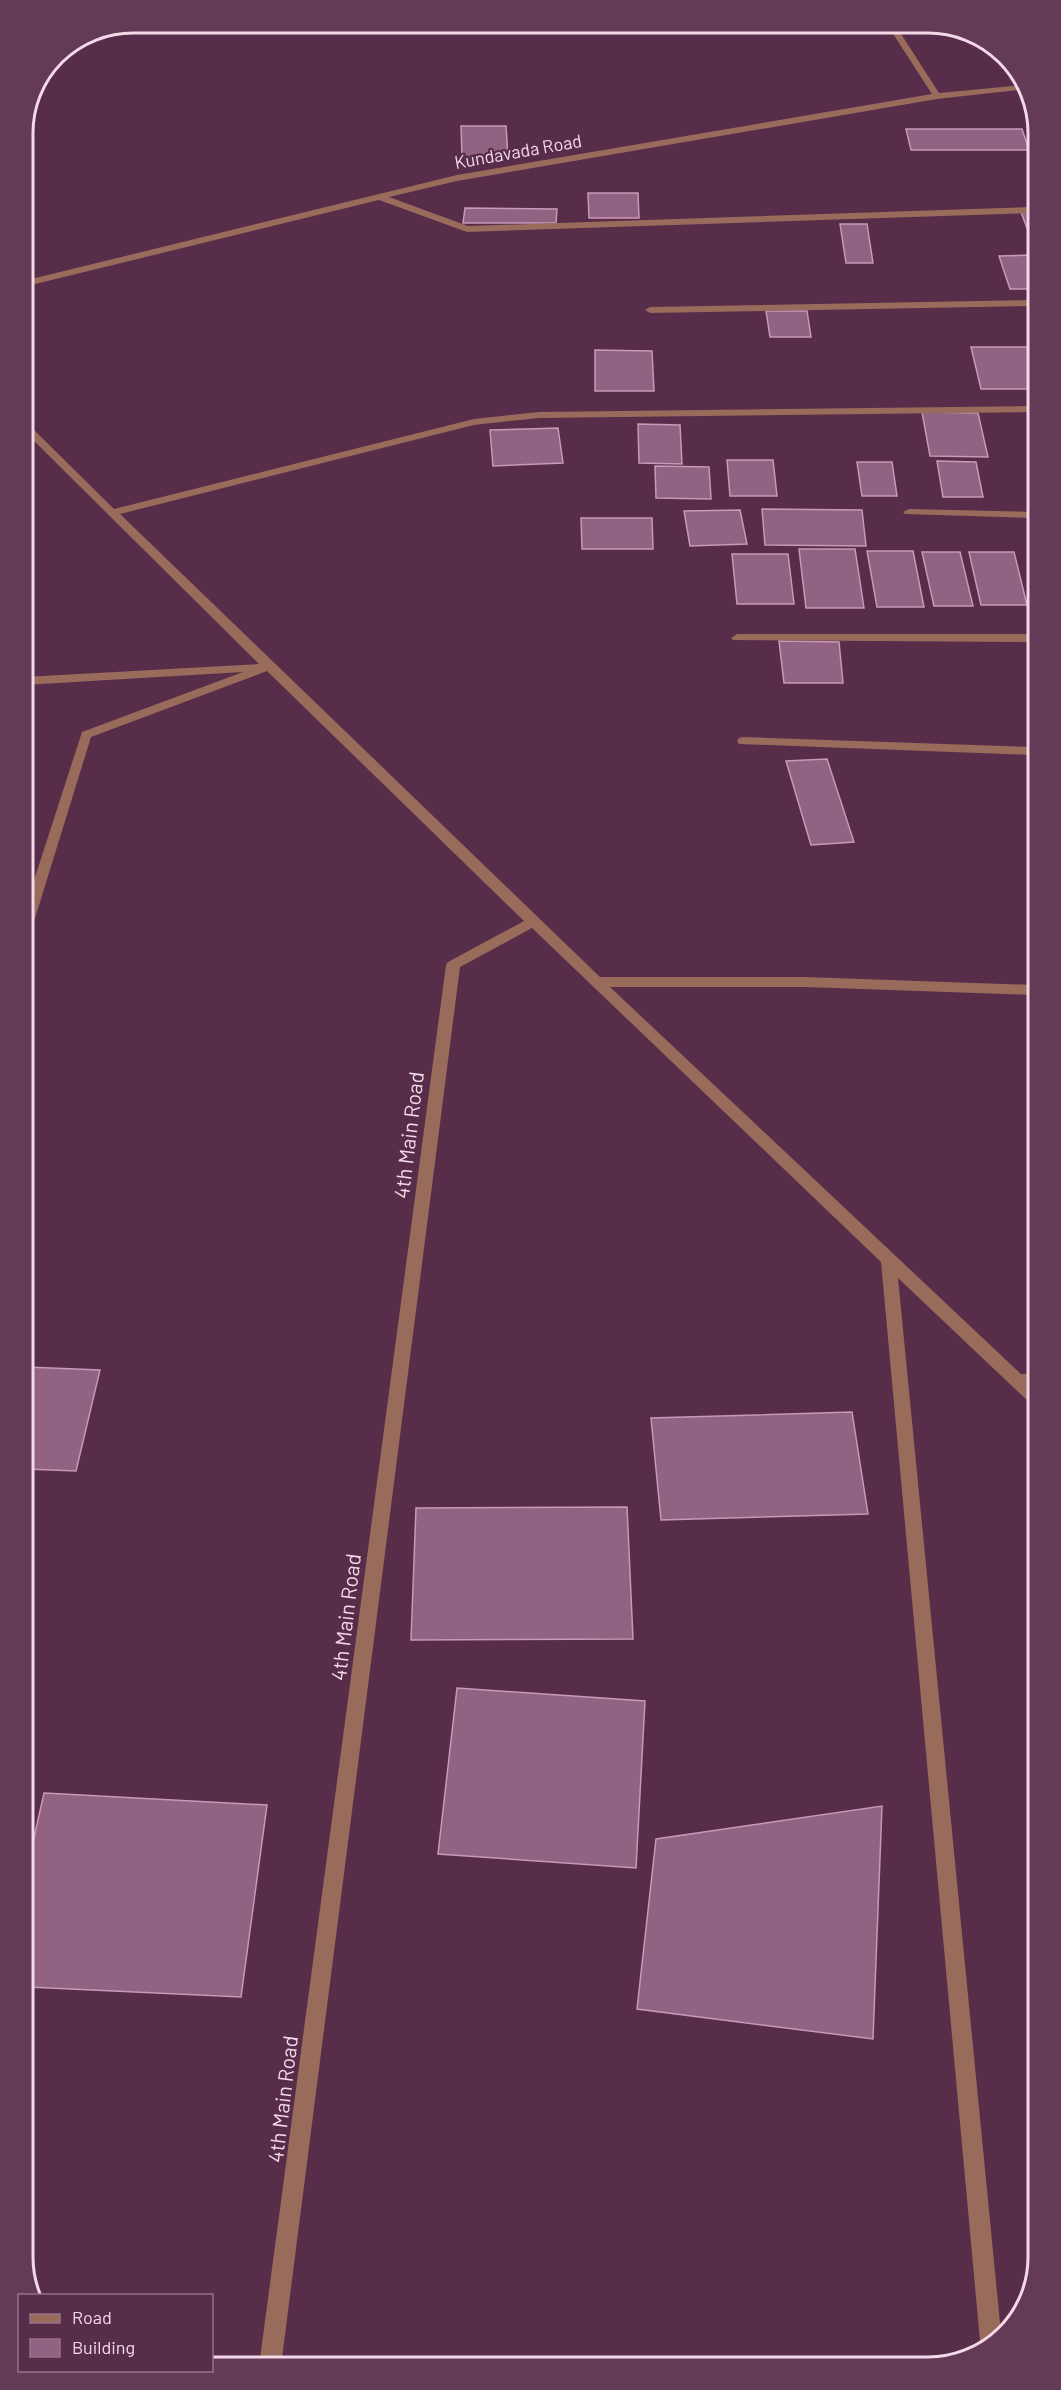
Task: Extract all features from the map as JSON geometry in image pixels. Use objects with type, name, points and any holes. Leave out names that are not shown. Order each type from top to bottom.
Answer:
[{"type":"street","points":[[896,33],[937,96]]},
{"type":"street","name":"Kundavada Road","points":[[33,282],[457,178],[937,96],[1017,88]]},
{"type":"street","points":[[380,197],[466,229],[1028,210]]},
{"type":"street","points":[[650,310],[1028,303]]},
{"type":"street","points":[[112,513],[474,422],[539,415],[1028,409]]},
{"type":"street","points":[[33,435],[267,667],[1028,1391]]},
{"type":"street","points":[[909,512],[1028,515]]},
{"type":"street","points":[[737,638],[1028,638]]},
{"type":"street","points":[[33,680],[267,667]]},
{"type":"street","points":[[33,903],[86,735],[267,667]]},
{"type":"street","points":[[743,741],[1028,751]]},
{"type":"street","name":"4th Main Road","points":[[271,2357],[453,965],[534,921]]},
{"type":"street","points":[[598,982],[805,982],[1028,990]]},
{"type":"street","points":[[889,1260],[990,2335]]},
{"type":"street","points":[[1017,1381],[1028,1380]]},
{"type":"building","points":[[461,126],[506,126],[508,157],[462,157]]},
{"type":"building","points":[[906,129],[1022,129],[1028,147],[1028,150],[911,150]]},
{"type":"building","points":[[588,193],[638,193],[639,218],[589,218]]},
{"type":"building","points":[[465,208],[557,209],[556,223],[463,223]]},
{"type":"building","points":[[1021,212],[1028,212],[1028,231]]},
{"type":"building","points":[[840,224],[867,224],[873,263],[846,263]]},
{"type":"building","points":[[1028,255],[1028,289],[1010,289],[999,256]]},
{"type":"building","points":[[766,311],[807,311],[811,337],[770,337]]},
{"type":"building","points":[[971,347],[1028,347],[1028,389],[981,389]]},
{"type":"building","points":[[595,350],[652,351],[654,391],[595,391]]},
{"type":"building","points":[[922,412],[978,413],[988,457],[930,456]]},
{"type":"building","points":[[638,424],[680,425],[682,464],[639,463]]},
{"type":"building","points":[[558,428],[563,463],[493,466],[490,430]]},
{"type":"building","points":[[727,460],[773,460],[777,496],[730,496]]},
{"type":"building","points":[[937,461],[976,462],[983,497],[943,497]]},
{"type":"building","points":[[857,462],[892,462],[897,496],[862,496]]},
{"type":"building","points":[[655,466],[709,467],[711,499],[656,498]]},
{"type":"building","points":[[762,509],[862,510],[866,546],[765,545]]},
{"type":"building","points":[[740,510],[747,544],[690,546],[684,511]]},
{"type":"building","points":[[581,518],[652,518],[653,549],[582,549]]},
{"type":"building","points":[[799,549],[855,549],[864,608],[806,608]]},
{"type":"building","points":[[867,551],[913,551],[924,607],[877,607]]},
{"type":"building","points":[[922,552],[960,552],[973,606],[934,606]]},
{"type":"building","points":[[969,552],[1014,552],[1027,605],[981,605]]},
{"type":"building","points":[[732,554],[788,554],[794,604],[737,604]]},
{"type":"building","points":[[779,641],[839,642],[843,683],[784,683]]},
{"type":"building","points":[[827,759],[854,842],[811,845],[786,761]]},
{"type":"building","points":[[33,1367],[100,1370],[76,1471],[33,1469]]},
{"type":"building","points":[[852,1412],[868,1514],[661,1520],[651,1418]]},
{"type":"building","points":[[627,1507],[633,1639],[411,1640],[416,1508]]},
{"type":"building","points":[[457,1688],[645,1701],[636,1868],[438,1854]]},
{"type":"building","points":[[44,1793],[267,1805],[241,1997],[33,1987],[33,1842]]},
{"type":"building","points":[[882,1806],[873,2039],[637,2009],[656,1839]]}]
